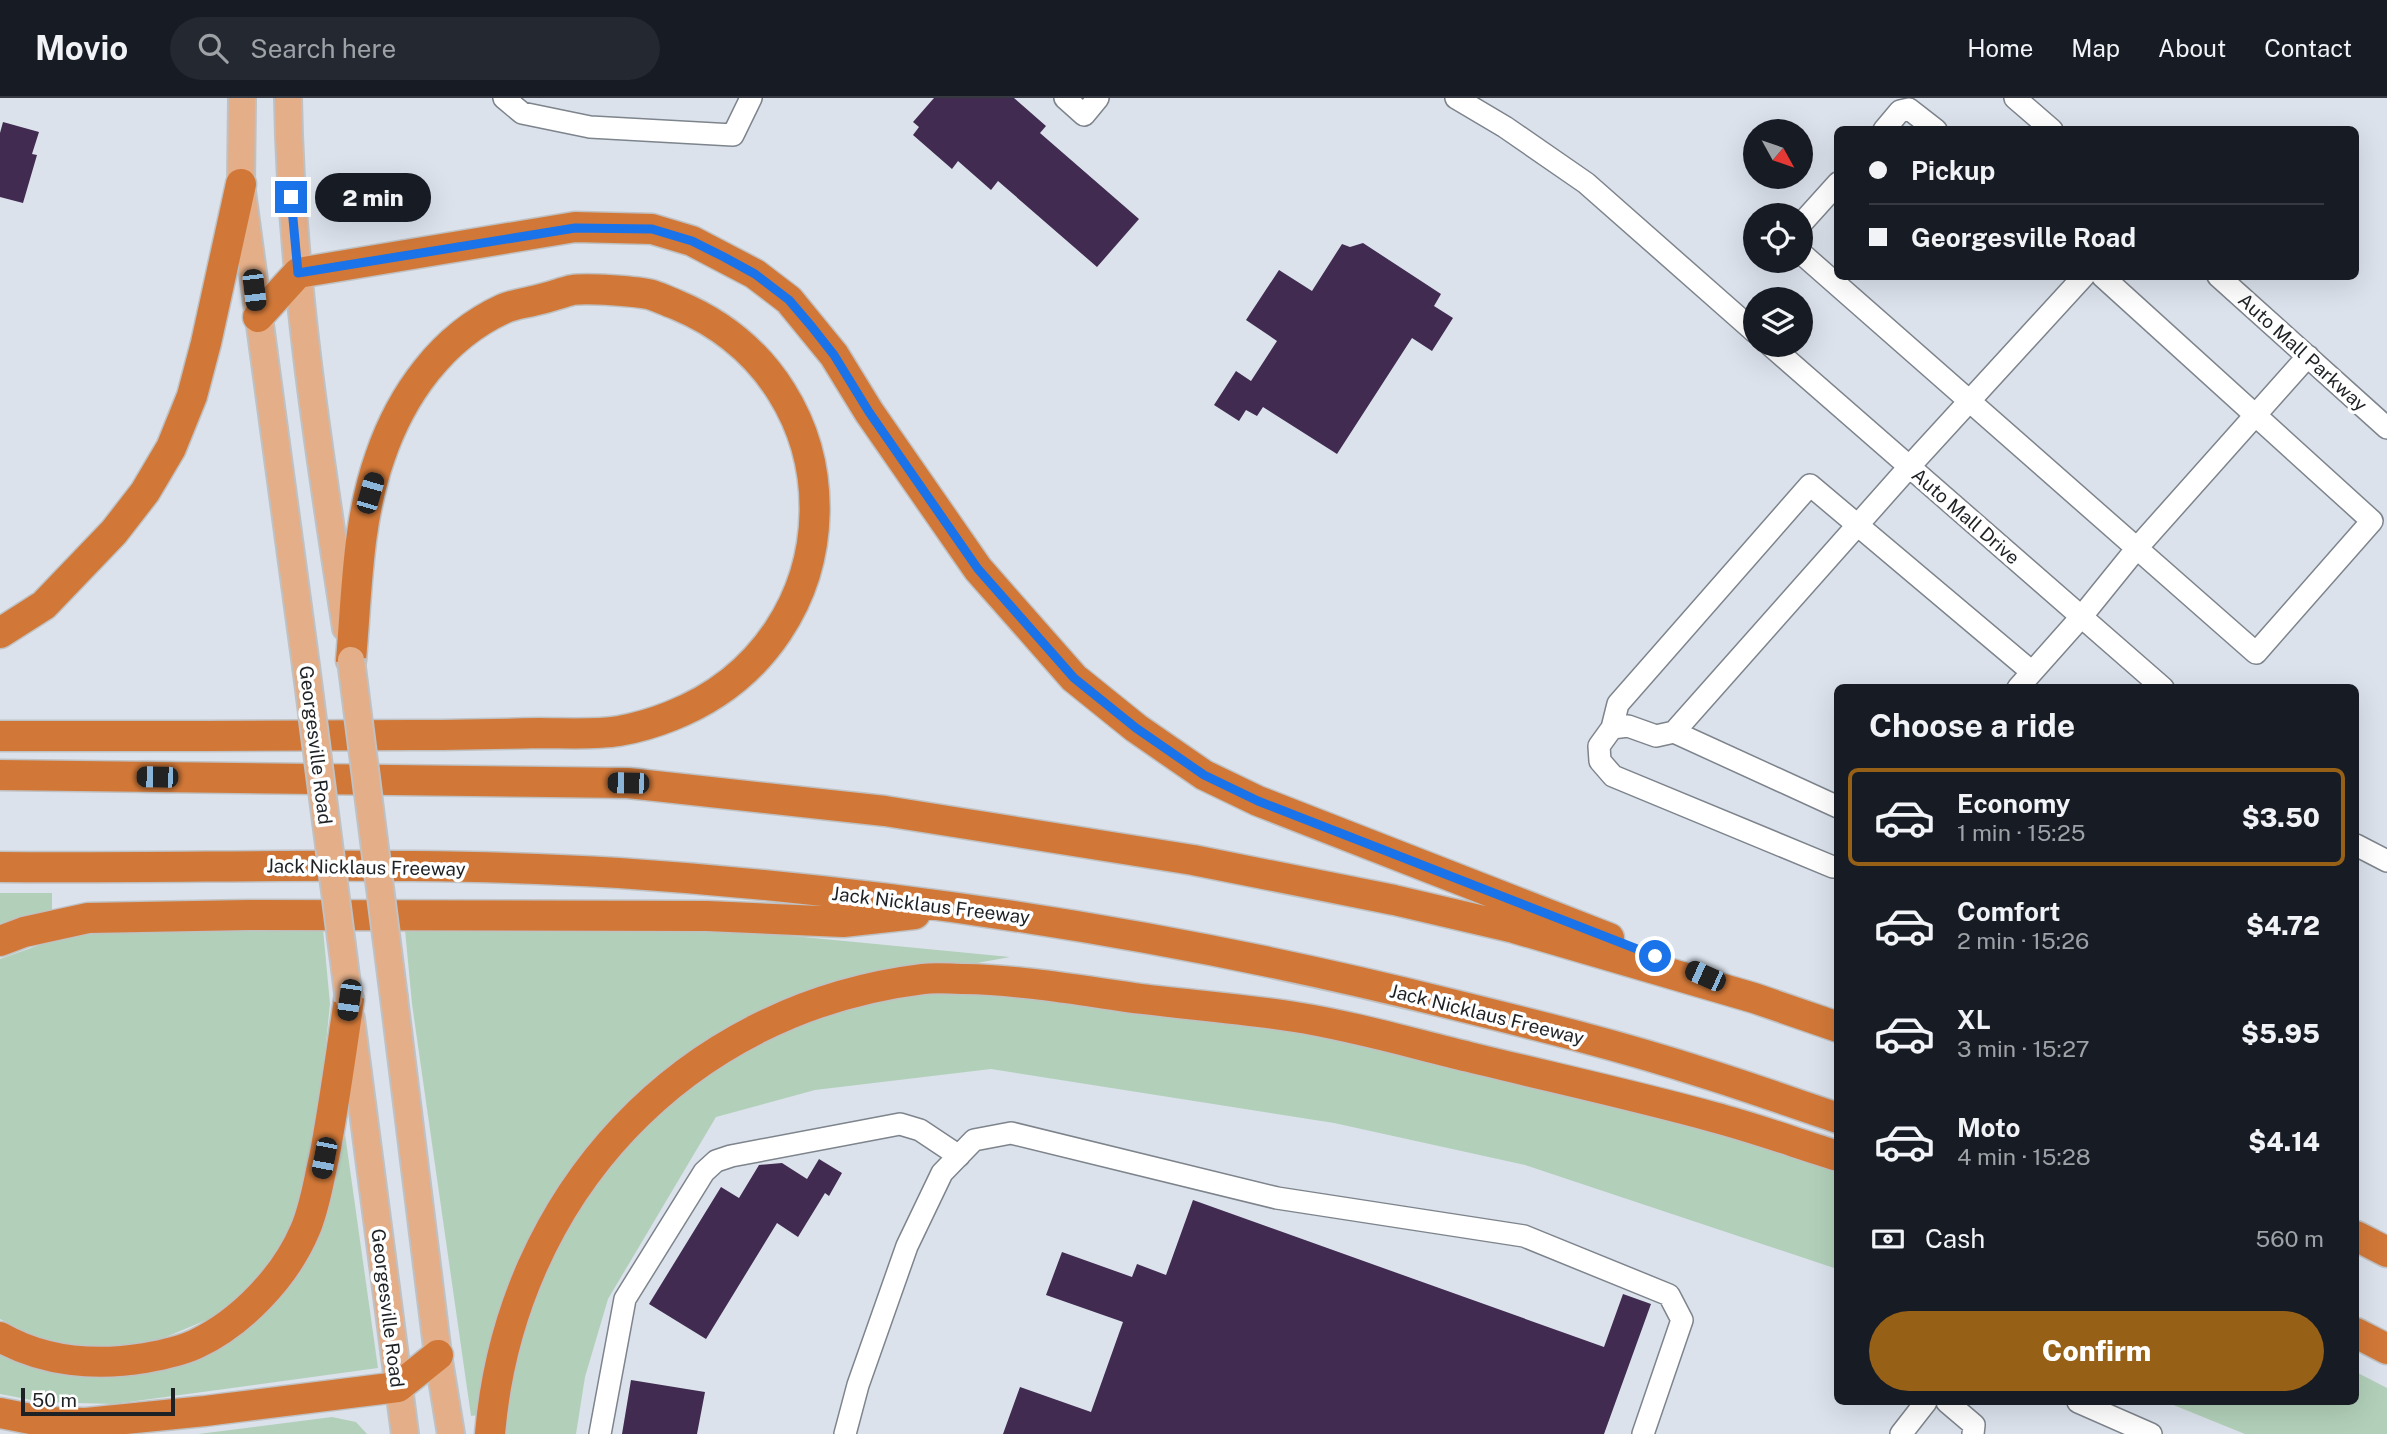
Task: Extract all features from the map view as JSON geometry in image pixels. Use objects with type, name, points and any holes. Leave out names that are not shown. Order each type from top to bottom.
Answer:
[{"type":"highway","points":[[0,633],[44,606],[114,532],[145,492],[171,448],[191,396],[206,343],[241,184]]},
{"type":"highway","points":[[258,317],[298,273],[575,228],[652,229],[692,241],[755,274],[789,300],[834,355],[869,412],[978,569],[1074,678],[1136,728],[1204,775],[1258,801],[1680,966],[1754,998]]},
{"type":"highway","points":[[0,736],[449,735],[619,731],[672,716],[722,689],[768,646],[788,616],[812,552],[814,489],[808,458],[800,427],[769,373],[746,347],[702,316],[650,294],[576,289],[505,308],[475,325],[423,371],[403,405],[381,454],[364,513],[351,660]]},
{"type":"highway","points":[[0,775],[628,783],[885,811],[1182,858],[1394,900],[1514,928],[1754,998],[1834,1026]]},
{"type":"highway","name":"Jack Nicklaus Freeway","points":[[0,867],[453,867],[614,873],[769,885],[964,908],[1148,937],[1388,988],[1533,1024],[1690,1068],[1834,1117]]},
{"type":"highway","points":[[0,941],[24,932],[88,918],[248,915],[707,916],[843,922],[964,908]]},
{"type":"highway","points":[[490,1434],[492,1400],[505,1342],[523,1285],[558,1212],[612,1138],[670,1086],[730,1042],[797,1011],[860,992],[926,979],[986,979],[1295,1017],[1687,1110],[1834,1155]]},
{"type":"highway","points":[[0,1337],[47,1356],[88,1362],[126,1361],[161,1355],[194,1345],[224,1328],[271,1285],[304,1233],[313,1210],[334,1106],[349,1000]]},
{"type":"highway","points":[[2359,1238],[2387,1252]]},
{"type":"highway","points":[[2359,1335],[2387,1349]]},
{"type":"highway","points":[[0,1413],[46,1422],[86,1423],[398,1387],[438,1355]]},
{"type":"main road","name":"Georgesville Road","points":[[242,98],[241,184],[405,1434]]},
{"type":"main road","points":[[288,98],[289,171],[298,273],[323,481],[351,660],[438,1355],[451,1434]]},
{"type":"street","points":[[505,98],[522,113],[590,127],[733,135],[751,98]]},
{"type":"street","points":[[1065,98],[1084,115],[1098,98]]},
{"type":"street","points":[[1456,98],[1505,127],[1586,183],[1743,321]]},
{"type":"street","points":[[2015,98],[2047,126]]},
{"type":"street","points":[[1887,126],[1900,111],[1909,109],[1931,126]]},
{"type":"street","points":[[1813,211],[1834,188]]},
{"type":"street","points":[[1813,264],[2256,653],[2372,521],[2106,280]]},
{"type":"street","points":[[1612,728],[1628,726],[1656,736],[1674,732],[1909,467],[2080,280]]},
{"type":"street","name":"Auto Mall Parkway","points":[[2222,280],[2387,428]]},
{"type":"street","points":[[1834,867],[1613,776],[1600,761],[1599,746],[1612,728],[1618,704],[1810,485],[1859,524],[2025,680],[2137,548],[2308,356]]},
{"type":"street","name":"Auto Mall Drive","points":[[1784,357],[2159,684]]},
{"type":"street","points":[[1674,732],[1834,805]]},
{"type":"street","points":[[2359,847],[2387,861]]},
{"type":"street","points":[[600,1434],[625,1300],[704,1172],[716,1161],[901,1124],[920,1130],[959,1156]]},
{"type":"street","points":[[845,1434],[858,1385],[907,1246],[942,1173],[974,1140],[1011,1133],[1277,1198],[1524,1236],[1669,1294],[1682,1320],[1643,1434]]},
{"type":"street","points":[[1901,1434],[1924,1405]]},
{"type":"street","points":[[1951,1405],[1974,1425],[1973,1434]]},
{"type":"street","points":[[2085,1405],[2151,1434]]},
{"type":"green space","points":[[0,893],[52,893],[52,910],[0,929]]},
{"type":"green space","points":[[323,929],[330,1004],[314,1161],[296,1222],[274,1260],[248,1290],[209,1319],[154,1342],[98,1348],[39,1340],[0,1319],[0,959],[76,932]]},
{"type":"green space","points":[[405,930],[753,932],[1010,957],[819,992],[584,1156],[479,1415],[471,1416],[412,1004]]},
{"type":"green space","points":[[969,989],[1241,1022],[1450,1063],[1803,1154],[1834,1166],[1834,1268],[1525,1165],[1334,1123],[991,1069],[815,1090],[716,1117],[608,1299],[585,1377],[576,1434],[506,1434],[513,1381],[525,1330],[541,1281],[561,1236],[587,1193],[618,1153],[654,1115],[744,1046],[812,1019],[890,996]]},
{"type":"green space","points":[[345,1134],[378,1368],[114,1404],[42,1402],[0,1394],[0,1347],[209,1348],[319,1226]]},
{"type":"green space","points":[[2359,1374],[2387,1388],[2387,1434],[2245,1434],[2173,1405],[2359,1405]]},
{"type":"green space","points":[[332,1417],[356,1422],[367,1434],[198,1434]]},
{"type":"building","points":[[934,98],[1014,98],[1046,126],[1040,133],[1139,219],[1097,267],[998,181],[991,190],[958,161],[952,169],[913,135],[919,127],[913,122]]},
{"type":"building","points":[[3,122],[39,132],[32,154],[37,155],[23,203],[0,197],[0,133]]},
{"type":"building","points":[[1363,243],[1441,294],[1434,306],[1453,318],[1432,351],[1412,338],[1337,454],[1263,407],[1257,416],[1246,410],[1239,421],[1214,405],[1236,371],[1251,381],[1277,341],[1246,320],[1279,270],[1312,291],[1342,244],[1350,247]]},
{"type":"building","points":[[819,1159],[842,1173],[829,1196],[825,1193],[798,1237],[777,1223],[706,1339],[649,1304],[721,1187],[739,1198],[759,1165],[782,1163],[807,1179]]},
{"type":"building","points":[[1193,1200],[1604,1347],[1623,1294],[1651,1304],[1604,1434],[1003,1434],[1020,1387],[1091,1412],[1123,1322],[1046,1295],[1062,1252],[1132,1277],[1137,1264],[1166,1275]]},
{"type":"building","points":[[631,1380],[705,1392],[697,1434],[622,1434]]},
{"type":"route","points":[[291,197],[298,273],[575,228],[619,227],[652,229],[692,241],[755,274],[789,300],[834,355],[869,412],[978,569],[1074,678],[1136,728],[1204,775],[1258,801],[1655,956]]}]
